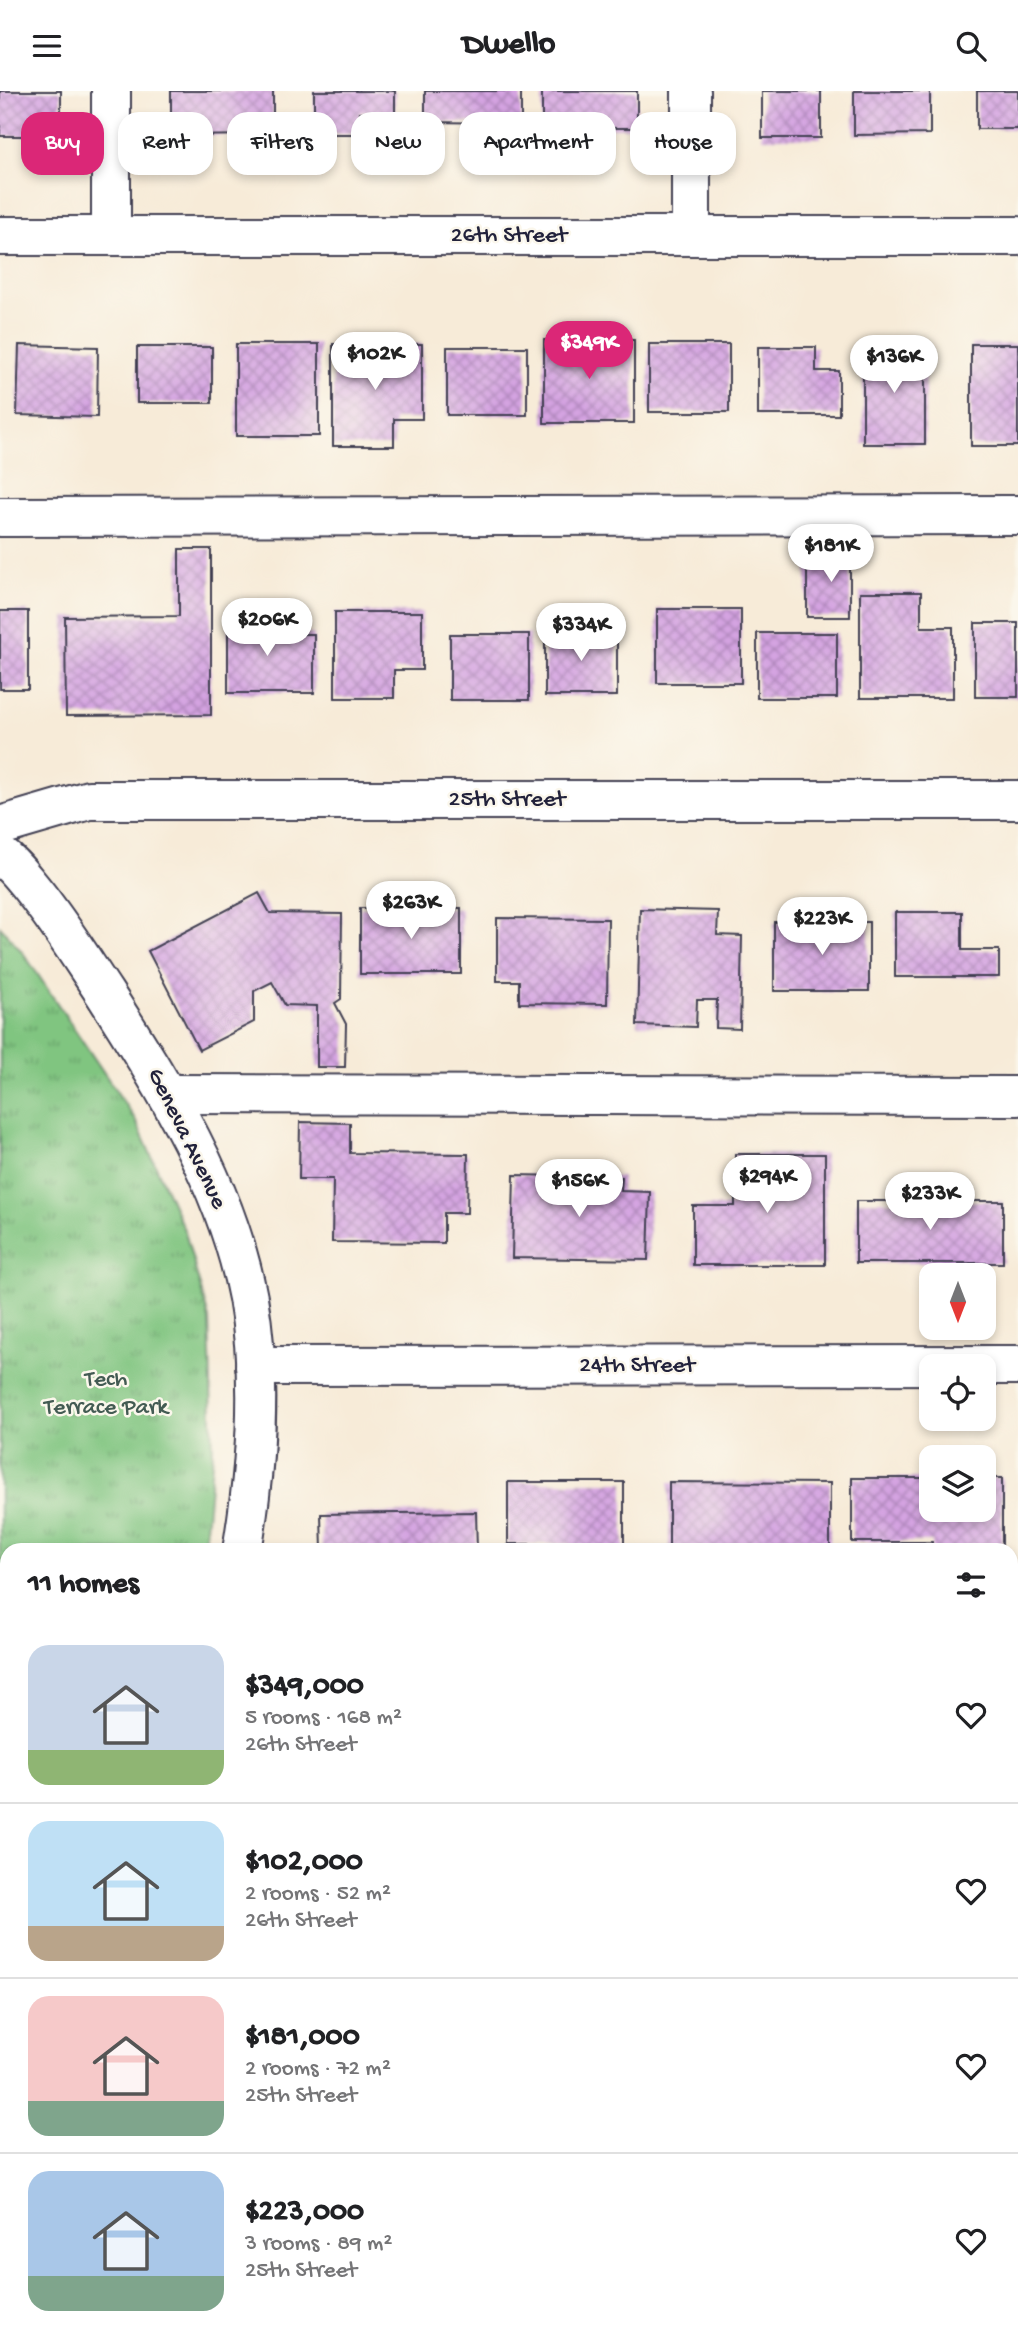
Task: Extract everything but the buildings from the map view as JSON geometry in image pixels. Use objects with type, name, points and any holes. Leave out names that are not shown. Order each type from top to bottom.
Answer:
[{"type":"street","points":[[111,91],[111,236]]},
{"type":"street","points":[[691,91],[691,236]]},
{"type":"street","name":"26th Street","points":[[0,236],[1018,236]]},
{"type":"street","points":[[0,517],[1018,515]]},
{"type":"street","name":"25th Street","points":[[0,826],[89,800],[1018,800]]},
{"type":"street","name":"Geneva Avenue","points":[[0,855],[10,863],[52,914],[148,1061],[204,1163],[229,1227],[248,1297],[255,1366],[256,1428],[243,1543]]},
{"type":"street","points":[[167,1094],[1018,1096]]},
{"type":"street","name":"24th Street","points":[[255,1366],[1018,1365]]},
{"type":"green space","name":"Tech Terrace Park","points":[[0,926],[24,954],[135,1119],[185,1232],[209,1319],[213,1453],[205,1543],[0,1543]]}]
